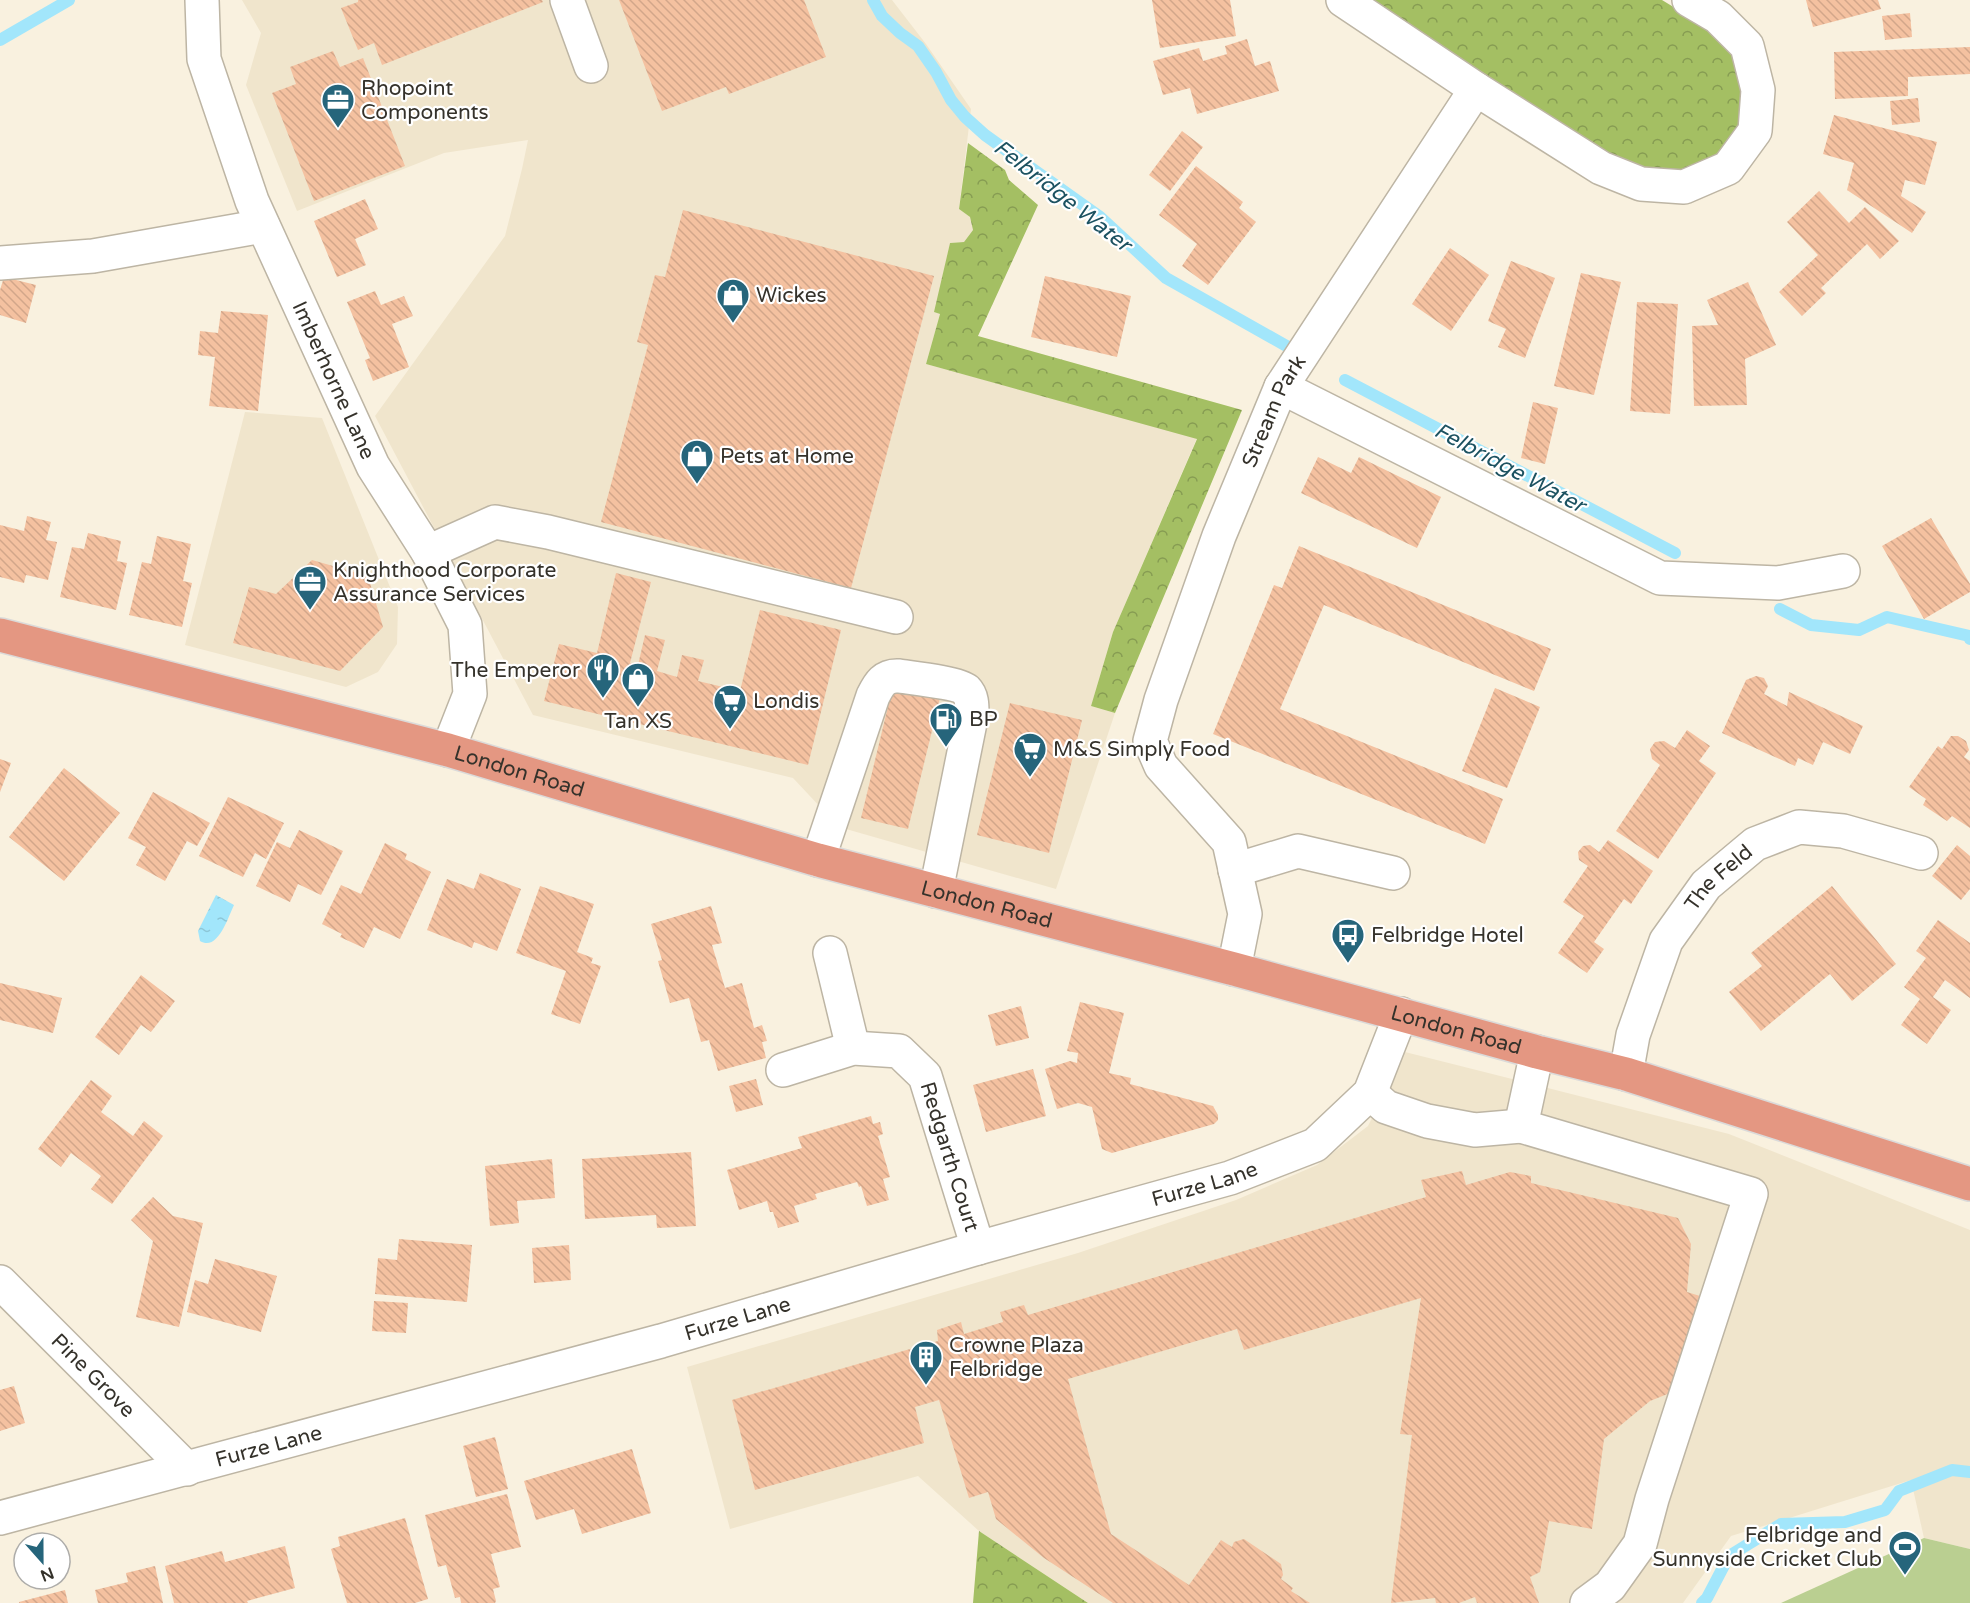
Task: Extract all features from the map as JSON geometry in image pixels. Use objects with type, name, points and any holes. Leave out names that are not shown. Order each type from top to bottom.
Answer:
[{"type":"highway","name":"London Road","points":[[0,635],[448,750],[818,860],[1626,1074],[1970,1184]]},
{"type":"street","name":"Imberhorne Lane","points":[[202,0],[204,58],[252,201],[373,466],[428,552],[465,624],[470,694],[448,750]]},
{"type":"street","points":[[567,0],[591,66]]},
{"type":"street","points":[[1343,0],[1476,89],[1601,168],[1641,184],[1684,187],[1728,168],[1755,131],[1758,90],[1747,46],[1718,17],[1689,0]]},
{"type":"street","name":"Stream Park","points":[[1235,870],[1229,842],[1161,766],[1150,741],[1161,700],[1219,536],[1281,387],[1476,89]]},
{"type":"street","points":[[0,263],[93,256],[263,226]]},
{"type":"street","points":[[1281,387],[1660,578],[1778,583],[1843,572]]},
{"type":"street","points":[[428,552],[495,522],[548,532],[896,617]]},
{"type":"street","points":[[818,860],[869,707],[880,683],[891,676],[957,686],[967,690],[972,713],[936,891]]},
{"type":"street","name":"The Feld","points":[[1626,1074],[1633,1035],[1666,941],[1706,885],[1755,844],[1799,828],[1843,831],[1921,853]]},
{"type":"street","points":[[1234,969],[1245,914],[1235,870],[1298,851],[1393,873]]},
{"type":"street","points":[[830,954],[853,1048]]},
{"type":"street","name":"Furze Lane","points":[[0,1518],[662,1341],[978,1248],[1230,1178],[1315,1145],[1370,1093],[1401,1014]]},
{"type":"street","name":"Redgarth Court","points":[[783,1070],[853,1048],[898,1051],[925,1076],[978,1248]]},
{"type":"street","points":[[1521,1125],[1537,1052]]},
{"type":"street","points":[[1370,1093],[1386,1107],[1427,1121],[1475,1130],[1521,1125],[1751,1194],[1652,1499],[1640,1544],[1610,1586],[1587,1603]]},
{"type":"street","name":"Pine Grove","points":[[0,1282],[187,1469]]},
{"type":"shaded area","points":[[242,0],[892,0],[971,109],[959,209],[970,217],[973,230],[964,242],[950,243],[935,312],[940,314],[926,364],[1197,438],[1113,632],[1091,706],[1115,713],[1056,889],[839,827],[793,778],[533,715],[375,416],[505,236],[528,140],[444,153],[297,211],[246,85],[261,33]]},
{"type":"shaded area","points":[[245,412],[322,418],[398,607],[397,644],[378,672],[346,687],[185,645]]},
{"type":"shaded area","points":[[1405,1052],[1729,1134],[1970,1230],[1970,1549],[1924,1538],[1911,1480],[1731,1536],[1683,1603],[1088,1603],[979,1531],[918,1476],[730,1529],[687,1367],[1078,1253],[1236,1200],[1317,1165],[1368,1126]]},
{"type":"green space","points":[[1366,0],[1662,0],[1716,33],[1735,56],[1747,103],[1737,131],[1718,154],[1685,170],[1649,171],[1617,160]]},
{"type":"green space","points":[[968,143],[1005,170],[1009,180],[1038,205],[978,336],[1242,410],[1115,713],[1091,706],[1113,632],[1197,439],[926,364],[940,314],[934,312],[950,243],[964,242],[973,230],[970,217],[959,209]]},
{"type":"green space","points":[[979,1531],[1088,1603],[973,1603]]},
{"type":"green space","name":"Felbridge and Sunnyside Cricket Club","points":[[1924,1538],[1970,1549],[1970,1603],[1781,1603]]},
{"type":"water","points":[[216,895],[234,905],[222,932],[212,942],[206,943],[200,941],[198,931]]},
{"type":"building","points":[[358,0],[542,0],[543,2],[382,65],[374,43],[358,50],[341,8],[358,2]]},
{"type":"building","points":[[619,0],[804,0],[826,57],[729,94],[726,87],[662,111]]},
{"type":"building","points":[[1152,0],[1230,0],[1236,36],[1160,48]]},
{"type":"building","points":[[1806,0],[1878,0],[1881,9],[1813,27]]},
{"type":"building","points":[[1910,13],[1912,37],[1885,40],[1882,16]]},
{"type":"building","points":[[1247,39],[1255,66],[1270,61],[1279,91],[1197,114],[1190,88],[1163,95],[1153,61],[1199,48],[1203,61],[1227,54],[1225,46]]},
{"type":"building","points":[[1970,47],[1970,74],[1908,77],[1908,96],[1835,99],[1834,52]]},
{"type":"building","name":"Rhopoint Components","points":[[333,51],[340,67],[363,58],[405,166],[314,201],[272,93],[296,84],[290,67]]},
{"type":"building","points":[[1918,98],[1920,122],[1892,125],[1890,101]]},
{"type":"building","points":[[1834,115],[1937,142],[1925,185],[1905,180],[1901,196],[1926,212],[1912,233],[1847,190],[1854,163],[1823,154]]},
{"type":"building","points":[[1182,131],[1203,147],[1170,191],[1149,175]]},
{"type":"building","points":[[1196,166],[1243,202],[1239,208],[1256,222],[1208,285],[1182,266],[1197,244],[1159,215]]},
{"type":"building","points":[[1819,191],[1849,223],[1865,207],[1899,241],[1880,259],[1867,244],[1821,288],[1826,293],[1802,316],[1779,292],[1818,255],[1787,222]]},
{"type":"building","points":[[365,199],[378,229],[355,239],[366,265],[337,277],[314,221]]},
{"type":"building","points":[[683,210],[934,276],[851,588],[601,522],[648,345],[637,342],[655,275],[665,277]]},
{"type":"building","points":[[1450,248],[1489,275],[1451,331],[1412,304]]},
{"type":"building","points":[[1511,261],[1555,278],[1525,358],[1498,347],[1506,329],[1488,321]]},
{"type":"building","points":[[1581,273],[1621,282],[1594,395],[1554,386]]},
{"type":"building","points":[[1045,276],[1131,296],[1117,357],[1031,337]]},
{"type":"building","points":[[4,277],[36,285],[26,323],[0,315],[0,290]]},
{"type":"building","points":[[1748,282],[1776,345],[1745,359],[1747,405],[1694,406],[1692,326],[1718,325],[1707,300]]},
{"type":"building","points":[[375,291],[381,305],[404,296],[413,316],[392,324],[409,367],[373,381],[365,360],[370,358],[347,302]]},
{"type":"building","points":[[1637,302],[1678,304],[1670,414],[1630,411]]},
{"type":"building","points":[[221,311],[268,315],[258,411],[209,406],[215,357],[198,355],[200,331],[218,333]]},
{"type":"building","points":[[1533,402],[1558,408],[1545,464],[1521,458]]},
{"type":"building","points":[[1318,457],[1351,473],[1359,457],[1441,497],[1417,548],[1301,493]]},
{"type":"building","points":[[27,516],[51,522],[46,540],[57,542],[48,580],[26,575],[24,583],[0,577],[0,525],[24,531]]},
{"type":"building","points":[[1931,518],[1970,584],[1970,592],[1924,619],[1882,546]]},
{"type":"building","points":[[88,533],[121,541],[117,561],[127,563],[116,610],[60,597],[72,547],[84,549]]},
{"type":"building","points":[[157,536],[191,544],[183,581],[192,583],[182,627],[129,615],[142,562],[151,564]]},
{"type":"building","points":[[1299,546],[1551,649],[1534,691],[1324,605],[1280,709],[1503,799],[1485,844],[1213,734],[1274,585],[1282,588]]},
{"type":"building","name":"Knighthood Corporate Assurance Services","points":[[312,560],[368,576],[383,627],[340,671],[233,643],[249,587],[276,594]]},
{"type":"building","points":[[616,573],[651,582],[630,663],[638,665],[645,635],[665,640],[657,671],[677,677],[682,655],[704,660],[698,681],[740,691],[760,610],[841,630],[808,765],[544,701],[559,644],[597,653]]},
{"type":"building","points":[[1756,676],[1764,678],[1768,686],[1764,694],[1787,706],[1789,692],[1863,726],[1850,754],[1823,742],[1813,765],[1798,758],[1795,766],[1722,733],[1746,680]]},
{"type":"building","points":[[893,686],[940,698],[908,829],[861,818]]},
{"type":"building","points":[[1495,688],[1540,707],[1507,788],[1462,771]]},
{"type":"building","name":"M&S Simply Food","points":[[1010,703],[1082,720],[1049,853],[977,835]]},
{"type":"building","points":[[1687,730],[1710,746],[1699,761],[1716,773],[1658,859],[1616,831],[1660,765],[1652,759],[1650,749],[1655,742],[1664,741],[1675,748]]},
{"type":"building","points":[[1951,736],[1958,736],[1966,741],[1969,750],[1964,757],[1970,761],[1970,828],[1952,816],[1947,821],[1923,805],[1926,799],[1909,787],[1938,746],[1942,749]]},
{"type":"building","points":[[0,759],[11,763],[0,792]]},
{"type":"building","points":[[64,768],[120,813],[64,881],[9,837]]},
{"type":"building","points":[[153,792],[210,823],[197,846],[187,841],[165,881],[136,865],[146,847],[128,838]]},
{"type":"building","points":[[228,797],[284,823],[266,859],[255,853],[243,877],[199,856]]},
{"type":"building","points":[[299,830],[343,851],[321,895],[298,884],[290,902],[256,886],[277,842],[290,848]]},
{"type":"building","points":[[1608,840],[1653,871],[1631,904],[1624,899],[1594,942],[1604,949],[1587,973],[1558,953],[1584,916],[1563,902],[1588,866],[1579,860],[1578,852],[1583,846],[1590,845],[1599,852]]},
{"type":"building","points":[[385,843],[407,854],[405,859],[431,872],[400,939],[374,927],[364,948],[340,937],[342,934],[322,924],[341,885],[361,894]]},
{"type":"building","points":[[1957,845],[1970,856],[1970,889],[1961,900],[1932,876]]},
{"type":"building","points":[[480,873],[521,889],[497,951],[474,942],[472,948],[427,930],[447,879],[474,889]]},
{"type":"building","points":[[540,886],[594,904],[577,952],[593,958],[591,963],[601,966],[580,1024],[551,1014],[566,971],[516,953]]},
{"type":"building","points":[[1832,886],[1896,964],[1852,1001],[1830,974],[1761,1031],[1729,992],[1762,966],[1751,953]]},
{"type":"building","points":[[711,906],[722,943],[712,945],[725,988],[742,983],[754,1028],[762,1025],[767,1041],[762,1042],[766,1058],[718,1071],[709,1040],[701,1042],[689,998],[670,1003],[658,961],[662,960],[651,924]]},
{"type":"building","points":[[1938,920],[1970,943],[1970,998],[1945,980],[1933,997],[1951,1010],[1927,1044],[1901,1025],[1920,999],[1904,987],[1926,958],[1916,951]]},
{"type":"building","points":[[141,975],[175,1001],[151,1032],[141,1025],[119,1055],[95,1037]]},
{"type":"building","points":[[0,983],[62,998],[53,1033],[0,1020]]},
{"type":"building","points":[[1080,1002],[1124,1013],[1109,1073],[1131,1078],[1130,1084],[1213,1106],[1218,1120],[1214,1124],[1112,1153],[1102,1149],[1092,1107],[1078,1103],[1057,1109],[1045,1069],[1070,1061],[1077,1063],[1078,1053],[1067,1051]]},
{"type":"building","points":[[1021,1006],[1029,1038],[996,1046],[988,1015]]},
{"type":"building","points":[[1033,1069],[1046,1116],[986,1132],[973,1085]]},
{"type":"building","points":[[756,1079],[763,1105],[736,1112],[729,1086]]},
{"type":"building","points":[[91,1080],[112,1096],[101,1112],[133,1136],[144,1121],[163,1136],[112,1204],[91,1189],[101,1176],[71,1153],[61,1167],[38,1149]]},
{"type":"building","points":[[871,1116],[873,1124],[880,1122],[883,1134],[878,1136],[890,1177],[883,1179],[889,1200],[867,1206],[861,1186],[859,1187],[857,1182],[815,1194],[817,1199],[794,1206],[799,1222],[778,1228],[767,1201],[739,1210],[727,1170],[802,1148],[798,1137]]},
{"type":"building","points":[[691,1152],[696,1226],[657,1228],[656,1215],[585,1219],[582,1159]]},
{"type":"building","points":[[552,1159],[555,1198],[517,1201],[519,1223],[490,1226],[485,1166]]},
{"type":"building","name":"Crowne Plaza Felbridge","points":[[1462,1171],[1466,1185],[1510,1172],[1531,1176],[1531,1183],[1678,1218],[1691,1244],[1687,1292],[1700,1296],[1670,1393],[1650,1401],[1604,1439],[1592,1529],[1549,1521],[1540,1572],[1530,1577],[1539,1603],[1477,1603],[1475,1597],[1459,1603],[1436,1603],[1435,1598],[1391,1603],[1412,1435],[1400,1434],[1421,1298],[1244,1350],[1237,1329],[1068,1379],[1111,1534],[1189,1585],[1221,1540],[1232,1547],[1234,1542],[1244,1539],[1281,1564],[1283,1575],[1281,1579],[1293,1588],[1291,1591],[1310,1603],[1113,1603],[1044,1558],[996,1519],[988,1492],[969,1498],[939,1400],[915,1407],[924,1443],[755,1490],[732,1400],[938,1341],[937,1330],[961,1322],[964,1334],[1003,1322],[1000,1312],[1024,1305],[1028,1315],[1426,1197],[1421,1180]]},
{"type":"building","points":[[153,1197],[173,1216],[203,1223],[179,1327],[136,1317],[153,1241],[131,1220]]},
{"type":"building","points":[[399,1239],[472,1245],[467,1302],[375,1294],[378,1258],[397,1260]]},
{"type":"building","points":[[569,1245],[571,1280],[534,1283],[532,1248]]},
{"type":"building","points":[[215,1259],[277,1276],[261,1332],[187,1312],[195,1280],[208,1284]]},
{"type":"building","points":[[374,1301],[408,1303],[406,1333],[372,1331]]},
{"type":"building","points":[[14,1386],[25,1423],[0,1431],[0,1390]]},
{"type":"building","points":[[495,1437],[508,1489],[476,1497],[463,1446]]},
{"type":"building","points":[[632,1449],[651,1513],[582,1534],[574,1509],[536,1520],[524,1481]]},
{"type":"building","points":[[507,1494],[521,1547],[491,1554],[500,1587],[493,1589],[495,1603],[461,1603],[460,1597],[455,1598],[446,1565],[438,1567],[425,1515]]},
{"type":"building","points":[[405,1518],[428,1599],[415,1603],[347,1603],[331,1549],[340,1546],[338,1537]]},
{"type":"building","points":[[285,1546],[295,1588],[247,1601],[248,1603],[174,1603],[165,1566],[222,1551],[225,1562]]},
{"type":"building","points":[[155,1566],[163,1603],[98,1603],[95,1590],[128,1582],[126,1573]]},
{"type":"building","points":[[65,1591],[68,1603],[19,1603]]},
{"type":"waterway","name":"Felbridge Water","points":[[0,40],[69,0]]},
{"type":"waterway","name":"Felbridge Water","points":[[873,0],[882,16],[918,46],[936,72],[951,100],[965,117],[985,135],[1100,217],[1166,278],[1290,348]]},
{"type":"waterway","name":"Felbridge Water","points":[[1345,380],[1675,553]]},
{"type":"waterway","name":"Felbridge Water","points":[[1780,609],[1811,625],[1859,630],[1887,617],[1969,636],[1970,639]]},
{"type":"waterway","points":[[1702,1603],[1707,1598],[1729,1556],[1781,1524],[1845,1522],[1885,1510],[1899,1491],[1952,1470],[1970,1472]]},
{"type":"place","name":"Rhopoint Components","points":[[338,129]]},
{"type":"place","name":"Wickes","points":[[733,324]]},
{"type":"place","name":"Pets at Home","points":[[697,485]]},
{"type":"place","name":"Knighthood Corporate Assurance Services","points":[[310,611]]},
{"type":"place","name":"The Emperor","points":[[603,699]]},
{"type":"place","name":"Tan XS","points":[[638,708]]},
{"type":"place","name":"Londis","points":[[730,730]]},
{"type":"place","name":"BP","points":[[946,748]]},
{"type":"place","name":"M&S Simply Food","points":[[1030,778]]},
{"type":"place","name":"Felbridge Hotel","points":[[1348,964]]},
{"type":"place","name":"Crowne Plaza Felbridge","points":[[926,1386]]},
{"type":"place","name":"Felbridge and Sunnyside Cricket Club","points":[[1905,1576]]}]
